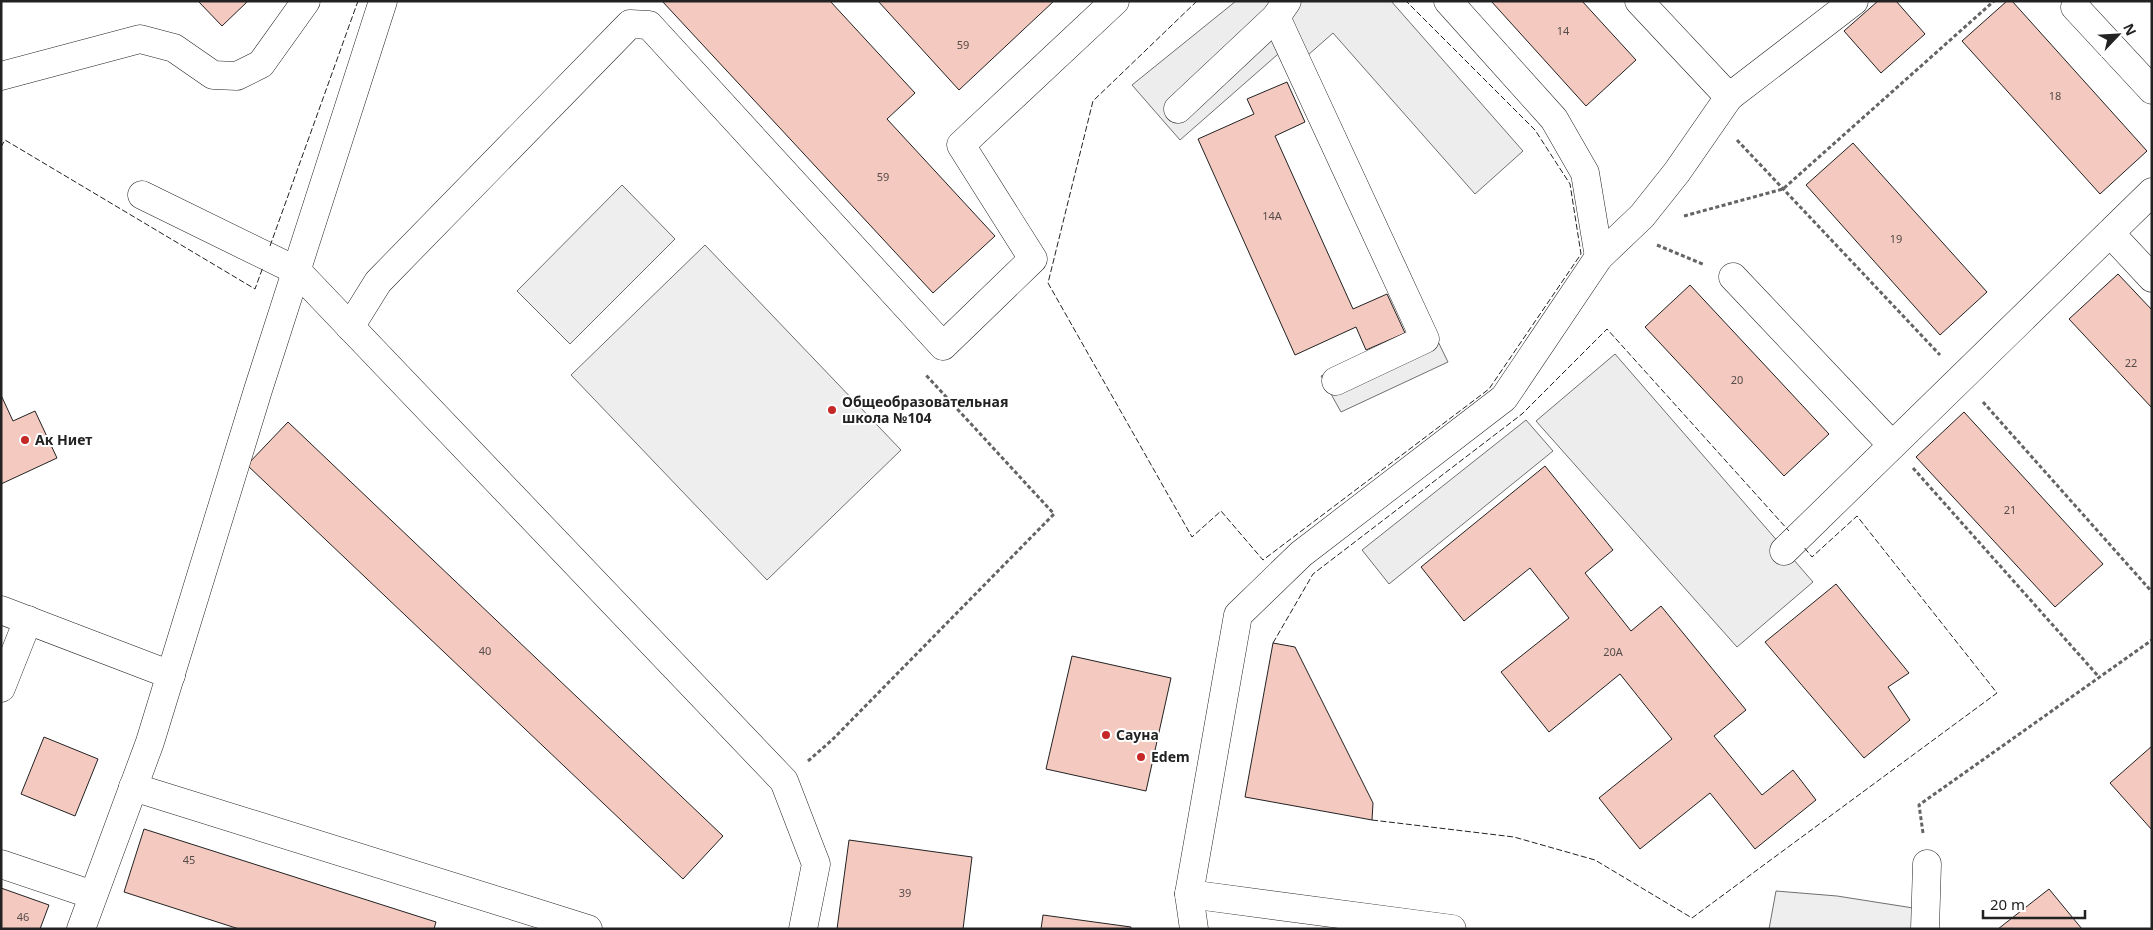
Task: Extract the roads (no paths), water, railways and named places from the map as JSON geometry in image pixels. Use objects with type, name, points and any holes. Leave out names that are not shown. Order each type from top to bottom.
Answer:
[{"type":"lane","points":[[1,76],[140,39],[174,48],[213,75],[237,76],[261,64],[306,1]]},
{"type":"lane","points":[[81,929],[133,787],[170,675],[382,1]]},
{"type":"lane","points":[[350,327],[378,282],[630,24],[649,25],[943,346],[1033,259],[961,145],[1114,1]]},
{"type":"lane","points":[[1448,1],[1554,119],[1585,173],[1598,257]]},
{"type":"lane","points":[[1639,1],[1722,107]]},
{"type":"lane","points":[[1194,929],[1189,894],[1238,615],[1301,554],[1504,398],[1598,257],[1642,216],[1677,172],[1722,107],[1854,1]]},
{"type":"lane","points":[[2075,7],[2152,90]]},
{"type":"lane","points":[[1178,109],[1281,9],[1425,339],[1336,381]]},
{"type":"lane","points":[[1784,551],[2152,192]]},
{"type":"lane","points":[[142,195],[297,271],[784,781],[816,864],[804,929]]},
{"type":"lane","points":[[2110,233],[2152,278]]},
{"type":"lane","points":[[1733,277],[1892,445]]},
{"type":"lane","points":[[1,610],[170,675]]},
{"type":"lane","points":[[1,688],[28,620]]},
{"type":"lane","points":[[133,787],[588,929]]},
{"type":"lane","points":[[1,864],[93,895]]},
{"type":"lane","points":[[1925,929],[1927,864]]},
{"type":"lane","points":[[1189,894],[1452,929]]},
{"type":"place","name":"Общеобразовательная школа №104","points":[[832,410]]},
{"type":"place","name":"Ак Ниет","points":[[25,440]]},
{"type":"place","name":"Сауна","points":[[1106,735]]},
{"type":"place","name":"Edem","points":[[1141,757]]}]
